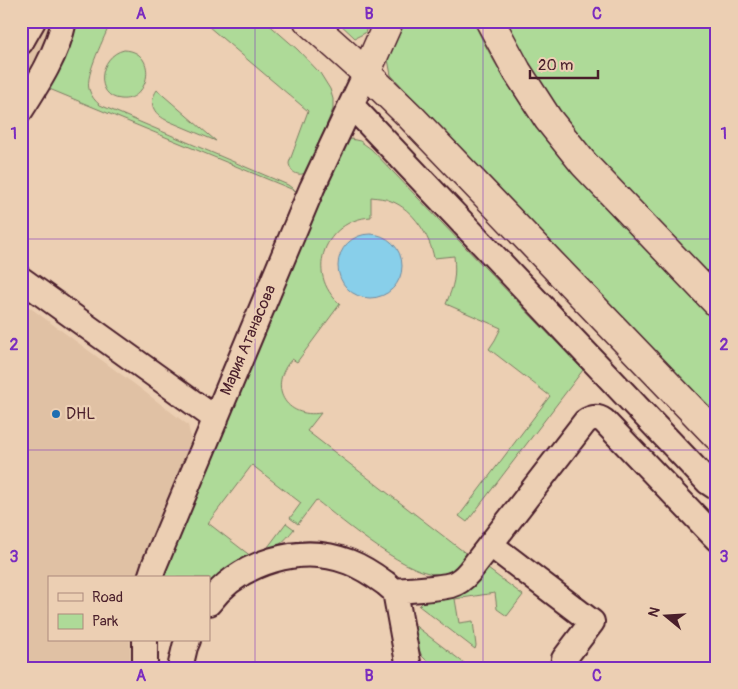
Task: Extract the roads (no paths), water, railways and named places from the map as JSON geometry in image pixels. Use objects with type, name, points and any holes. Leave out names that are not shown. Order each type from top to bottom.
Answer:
[{"type":"main road","points":[[308,21],[366,73],[411,118],[717,436]]},
{"type":"main road","points":[[366,73],[389,21]]},
{"type":"main road","points":[[490,21],[517,71],[548,119],[584,164],[717,303]]},
{"type":"street","points":[[21,42],[33,21]]},
{"type":"street","points":[[21,110],[47,68],[59,41],[64,21]]},
{"type":"street","name":"Мария Атанасова","points":[[151,576],[312,188],[366,73]]},
{"type":"street","points":[[351,105],[708,482],[717,488]]},
{"type":"street","points":[[21,279],[216,419]]},
{"type":"street","points":[[210,602],[228,584],[247,571],[269,561],[299,555],[325,556],[350,562],[370,573],[395,591],[441,588],[452,585],[462,580],[469,572],[585,422],[595,417],[604,421],[717,539]]},
{"type":"street","points":[[491,545],[592,622],[564,659],[563,668]]},
{"type":"street","points":[[395,591],[409,668]]},
{"type":"street","points":[[145,642],[145,668]]},
{"type":"street","points":[[180,668],[187,642]]},
{"type":"water","points":[[370,234],[388,239],[393,243],[397,248],[402,266],[397,284],[393,289],[388,293],[370,298],[352,293],[347,289],[343,284],[338,266],[343,248],[347,243],[352,239]]},
{"type":"place","name":"DHL","points":[[56,414]]}]
